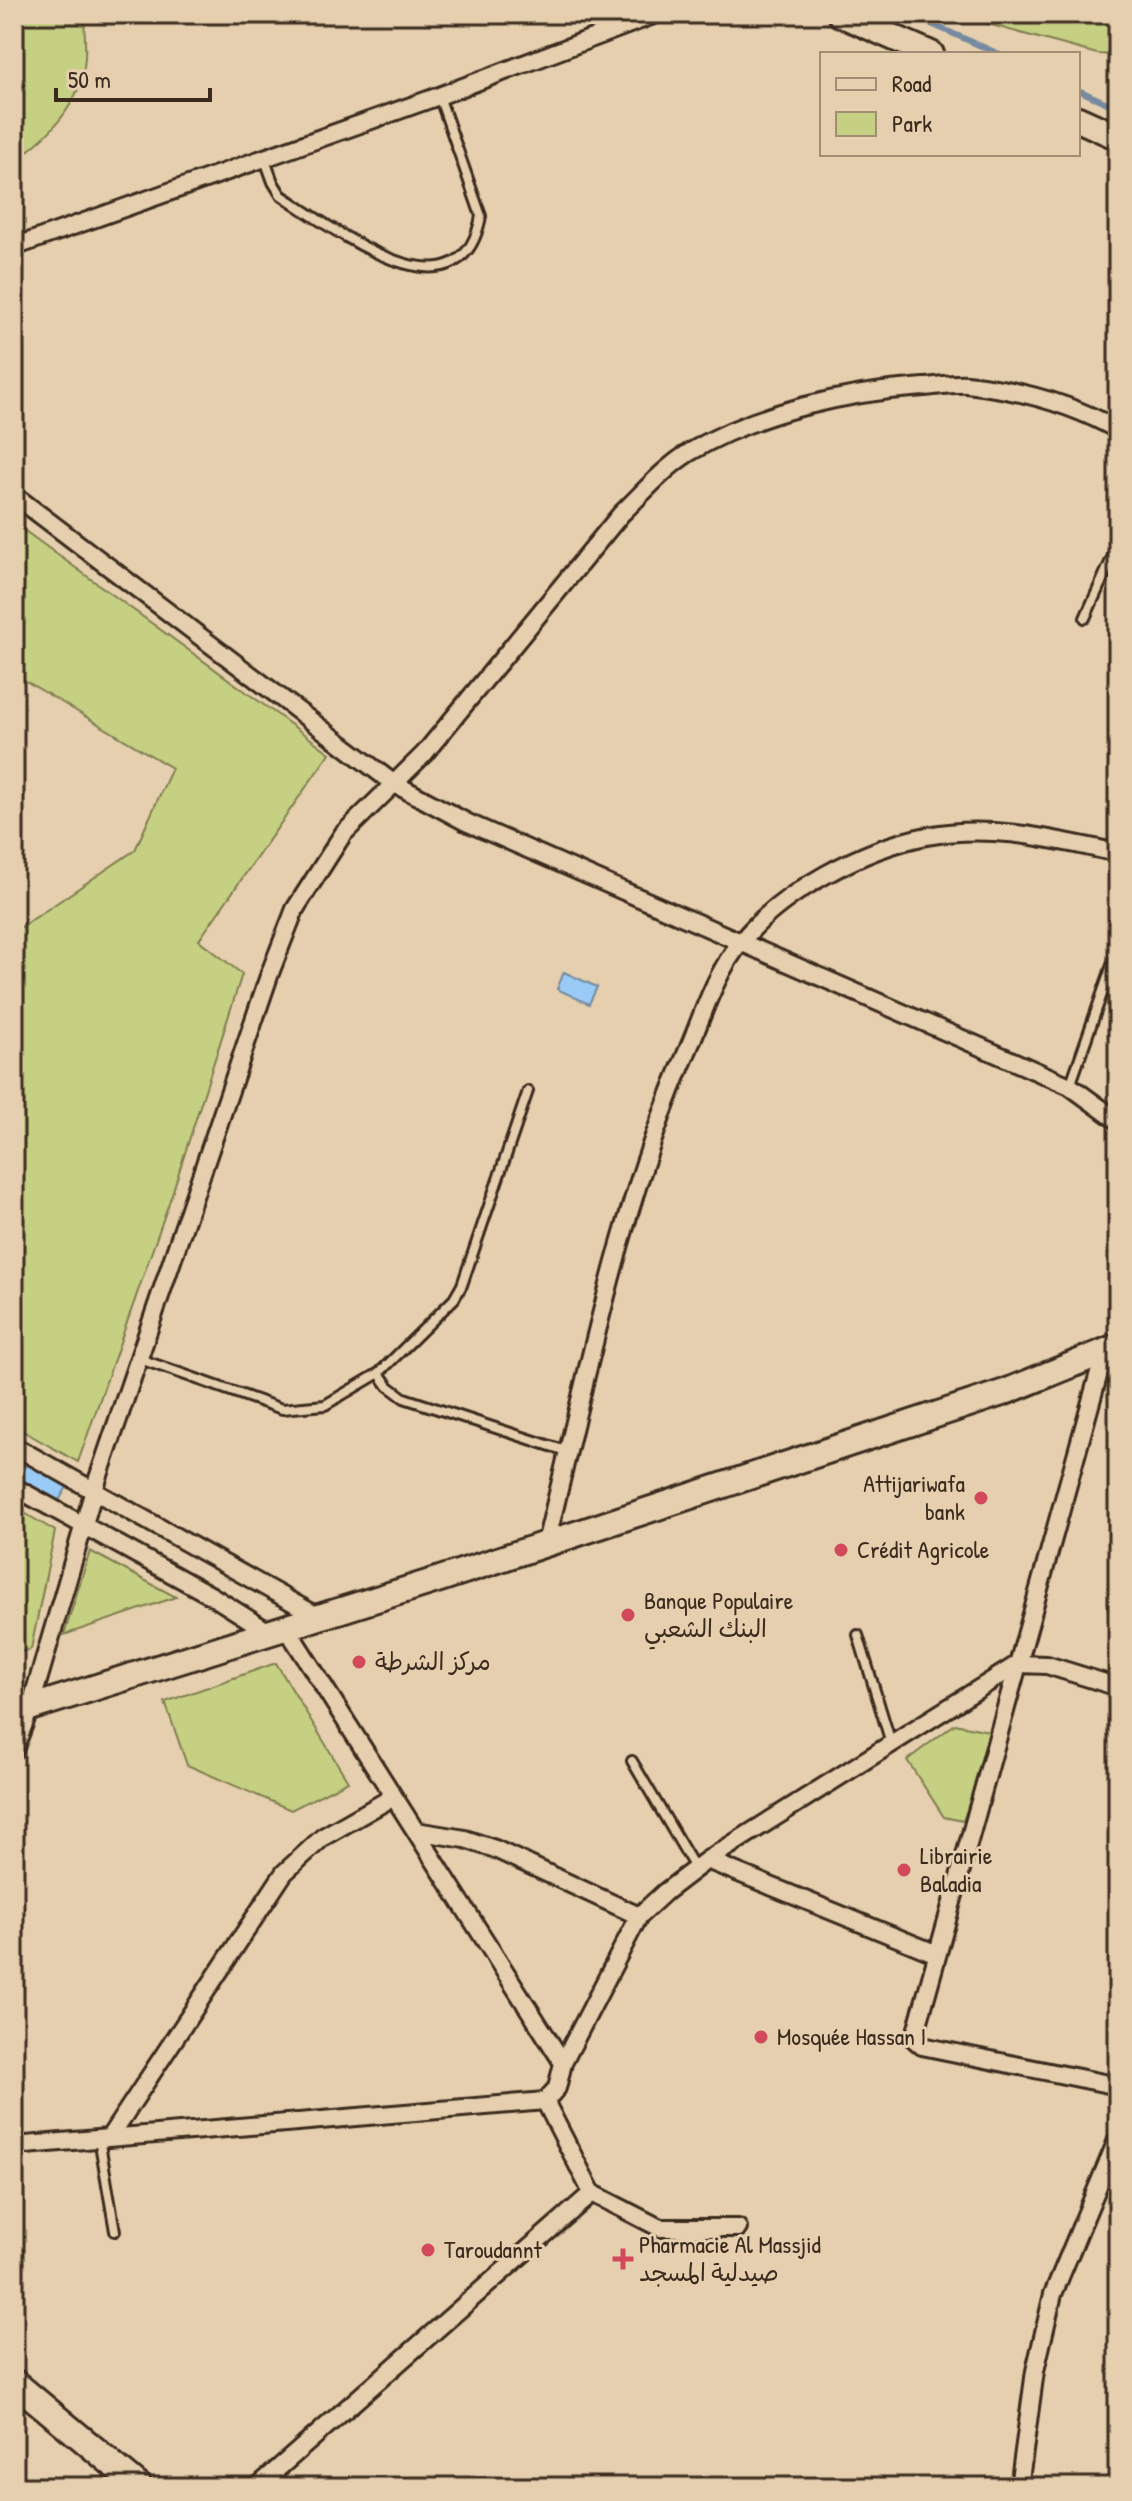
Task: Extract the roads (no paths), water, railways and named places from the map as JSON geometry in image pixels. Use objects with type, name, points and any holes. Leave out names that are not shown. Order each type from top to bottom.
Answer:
[{"type":"main road","points":[[840,14],[926,52]]},
{"type":"main road","points":[[1080,120],[1118,137]]},
{"type":"main road","points":[[22,1710],[319,1617],[1005,1392],[1112,1348]]},
{"type":"main road","points":[[14,2382],[140,2487]]},
{"type":"street","points":[[14,247],[439,96],[656,14]]},
{"type":"street","points":[[14,1750],[22,1710],[94,1490],[270,973],[295,909],[343,834],[440,736],[621,514],[689,453],[746,426],[807,405],[875,390],[964,384],[1046,398],[1096,417],[1118,430]]},
{"type":"street","points":[[14,495],[393,783],[466,822],[1070,1086],[1118,1121]]},
{"type":"street","points":[[546,1543],[605,1293],[638,1181],[682,1062],[724,969],[741,942],[769,914],[815,880],[871,853],[926,836],[984,831],[1021,834],[1118,853]]},
{"type":"street","points":[[1112,1348],[1018,1664],[914,2039],[922,2046],[1118,2086]]},
{"type":"street","points":[[14,1446],[319,1617]]},
{"type":"street","points":[[14,1487],[278,1630],[416,1831],[563,2063]]},
{"type":"street","points":[[14,2146],[545,2101],[557,2088],[563,2063],[639,1916],[702,1864],[1018,1664],[1047,1665],[1118,1687]]},
{"type":"street","points":[[104,2138],[284,1873],[323,1837],[393,1797]]},
{"type":"street","points":[[416,1831],[465,1839],[495,1849],[639,1916]]},
{"type":"street","points":[[702,1864],[937,1954]]},
{"type":"street","points":[[545,2101],[592,2193],[660,2228],[738,2228]]},
{"type":"street","points":[[1019,2487],[1035,2371],[1053,2294],[1118,2138]]},
{"type":"street","points":[[257,2487],[592,2193]]},
{"type":"lane","points":[[264,156],[281,195],[372,252],[399,263],[434,269],[463,257],[478,236],[481,216],[439,96]]},
{"type":"lane","points":[[1085,618],[1118,545]]},
{"type":"lane","points":[[1070,1086],[1118,948]]},
{"type":"lane","points":[[140,1359],[282,1409],[325,1405],[379,1373],[454,1299],[462,1285],[528,1091]]},
{"type":"lane","points":[[379,1373],[388,1386],[404,1398],[569,1452]]},
{"type":"lane","points":[[858,1635],[891,1744]]},
{"type":"lane","points":[[632,1761],[702,1864]]},
{"type":"lane","points":[[104,2138],[115,2231]]},
{"type":"water","points":[[564,972],[597,987],[589,1004],[557,989]]},
{"type":"water","points":[[14,1457],[67,1487],[58,1502],[14,1477]]},
{"type":"waterway","points":[[909,14],[994,52]]},
{"type":"waterway","points":[[1080,91],[1118,108]]},
{"type":"place","name":"Attijariwafa bank","points":[[981,1498]]},
{"type":"place","name":"Crédit Agricole","points":[[841,1550]]},
{"type":"place","name":"Banque Populaire البنك الشعبي","points":[[628,1615]]},
{"type":"place","name":"مركز الشرطة","points":[[359,1662]]},
{"type":"place","name":"Librairie Baladia","points":[[904,1870]]},
{"type":"place","name":"Mosquée Hassan I","points":[[761,2037]]},
{"type":"place","name":"Taroudannt","points":[[428,2250]]},
{"type":"place","name":"Pharmacie Al Massjid صيدلية المسجد","points":[[623,2259]]}]
